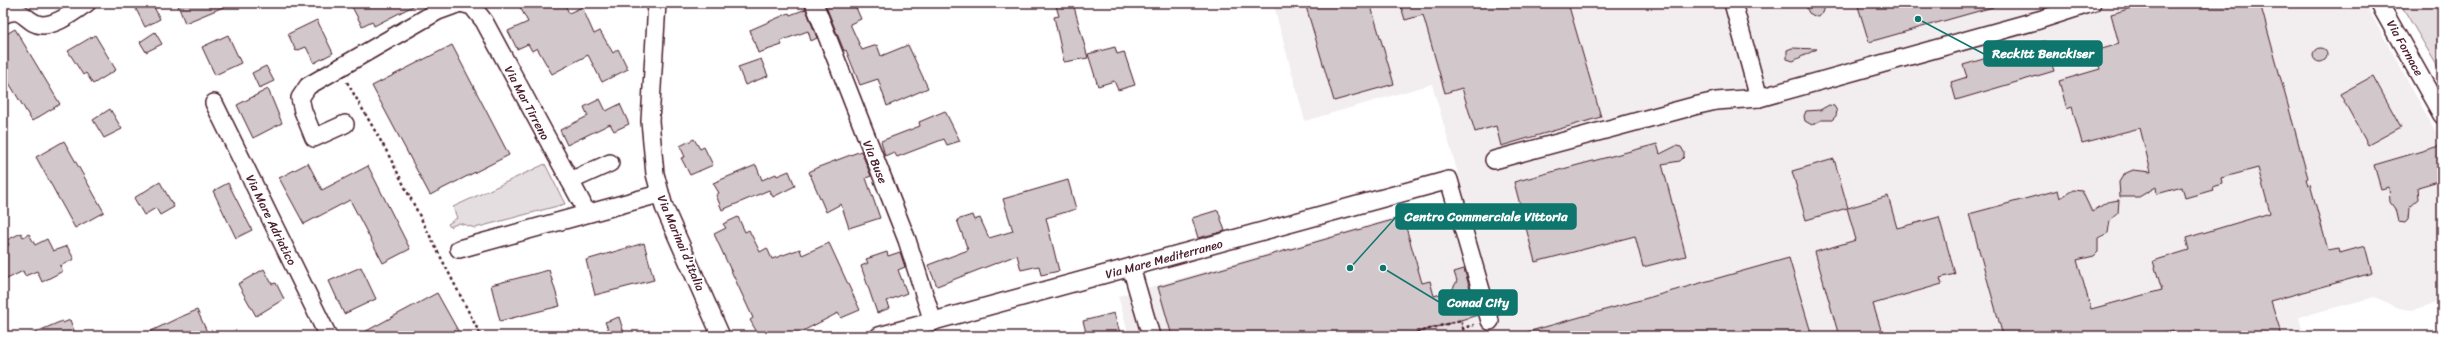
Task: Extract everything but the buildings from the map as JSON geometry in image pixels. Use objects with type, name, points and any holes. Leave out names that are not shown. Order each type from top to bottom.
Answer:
[{"type":"street","points":[[3,15],[14,11],[20,12],[37,23],[48,24],[54,23],[87,3]]},
{"type":"street","name":"Via Mar Tirreno","points":[[345,124],[314,138],[303,111],[300,98],[308,86],[438,11],[460,3],[466,3],[477,10],[484,21],[582,202],[585,212]]},
{"type":"street","name":"Via Marinai d'Italia","points":[[657,3],[650,121],[651,148],[659,194],[722,336]]},
{"type":"street","name":"Via Buse","points":[[814,3],[907,240],[933,322]]},
{"type":"street","points":[[1733,3],[1759,98]]},
{"type":"street","points":[[1494,160],[1694,106],[1716,101],[1759,98],[2039,20],[2092,3]]},
{"type":"street","name":"Via Fornace","points":[[2379,3],[2442,115]]},
{"type":"street","name":"Via Mare Adriatico","points":[[214,103],[328,336]]},
{"type":"street","points":[[570,182],[610,163]]},
{"type":"street","name":"Via Mare Mediterraneo","points":[[879,336],[1449,180],[1490,321]]},
{"type":"street","points":[[459,248],[585,212],[659,194]]},
{"type":"street","points":[[1131,268],[1151,336]]},
{"type":"path","points":[[346,80],[386,150],[481,336]]},
{"type":"path","points":[[1405,336],[1461,320],[1463,328]]},
{"type":"shaded area","points":[[1273,3],[2365,3],[2442,143],[2442,301],[2412,310],[2399,308],[2375,297],[2299,317],[2304,336],[1129,336],[1118,296],[1465,198],[1432,84],[1305,121]]},
{"type":"shaded area","points":[[2400,3],[2442,3],[2442,74]]},
{"type":"shaded area","points":[[545,164],[565,204],[475,228],[459,223],[450,227],[448,224],[457,218],[453,207]]},
{"type":"shaded area","points":[[1461,320],[1464,336],[1405,336]]},
{"type":"place","name":"Reckitt Benckiser","points":[[1918,19]]},
{"type":"place","name":"Centro Commerciale Vittoria","points":[[1350,268]]},
{"type":"place","name":"Conad City","points":[[1383,268]]}]
